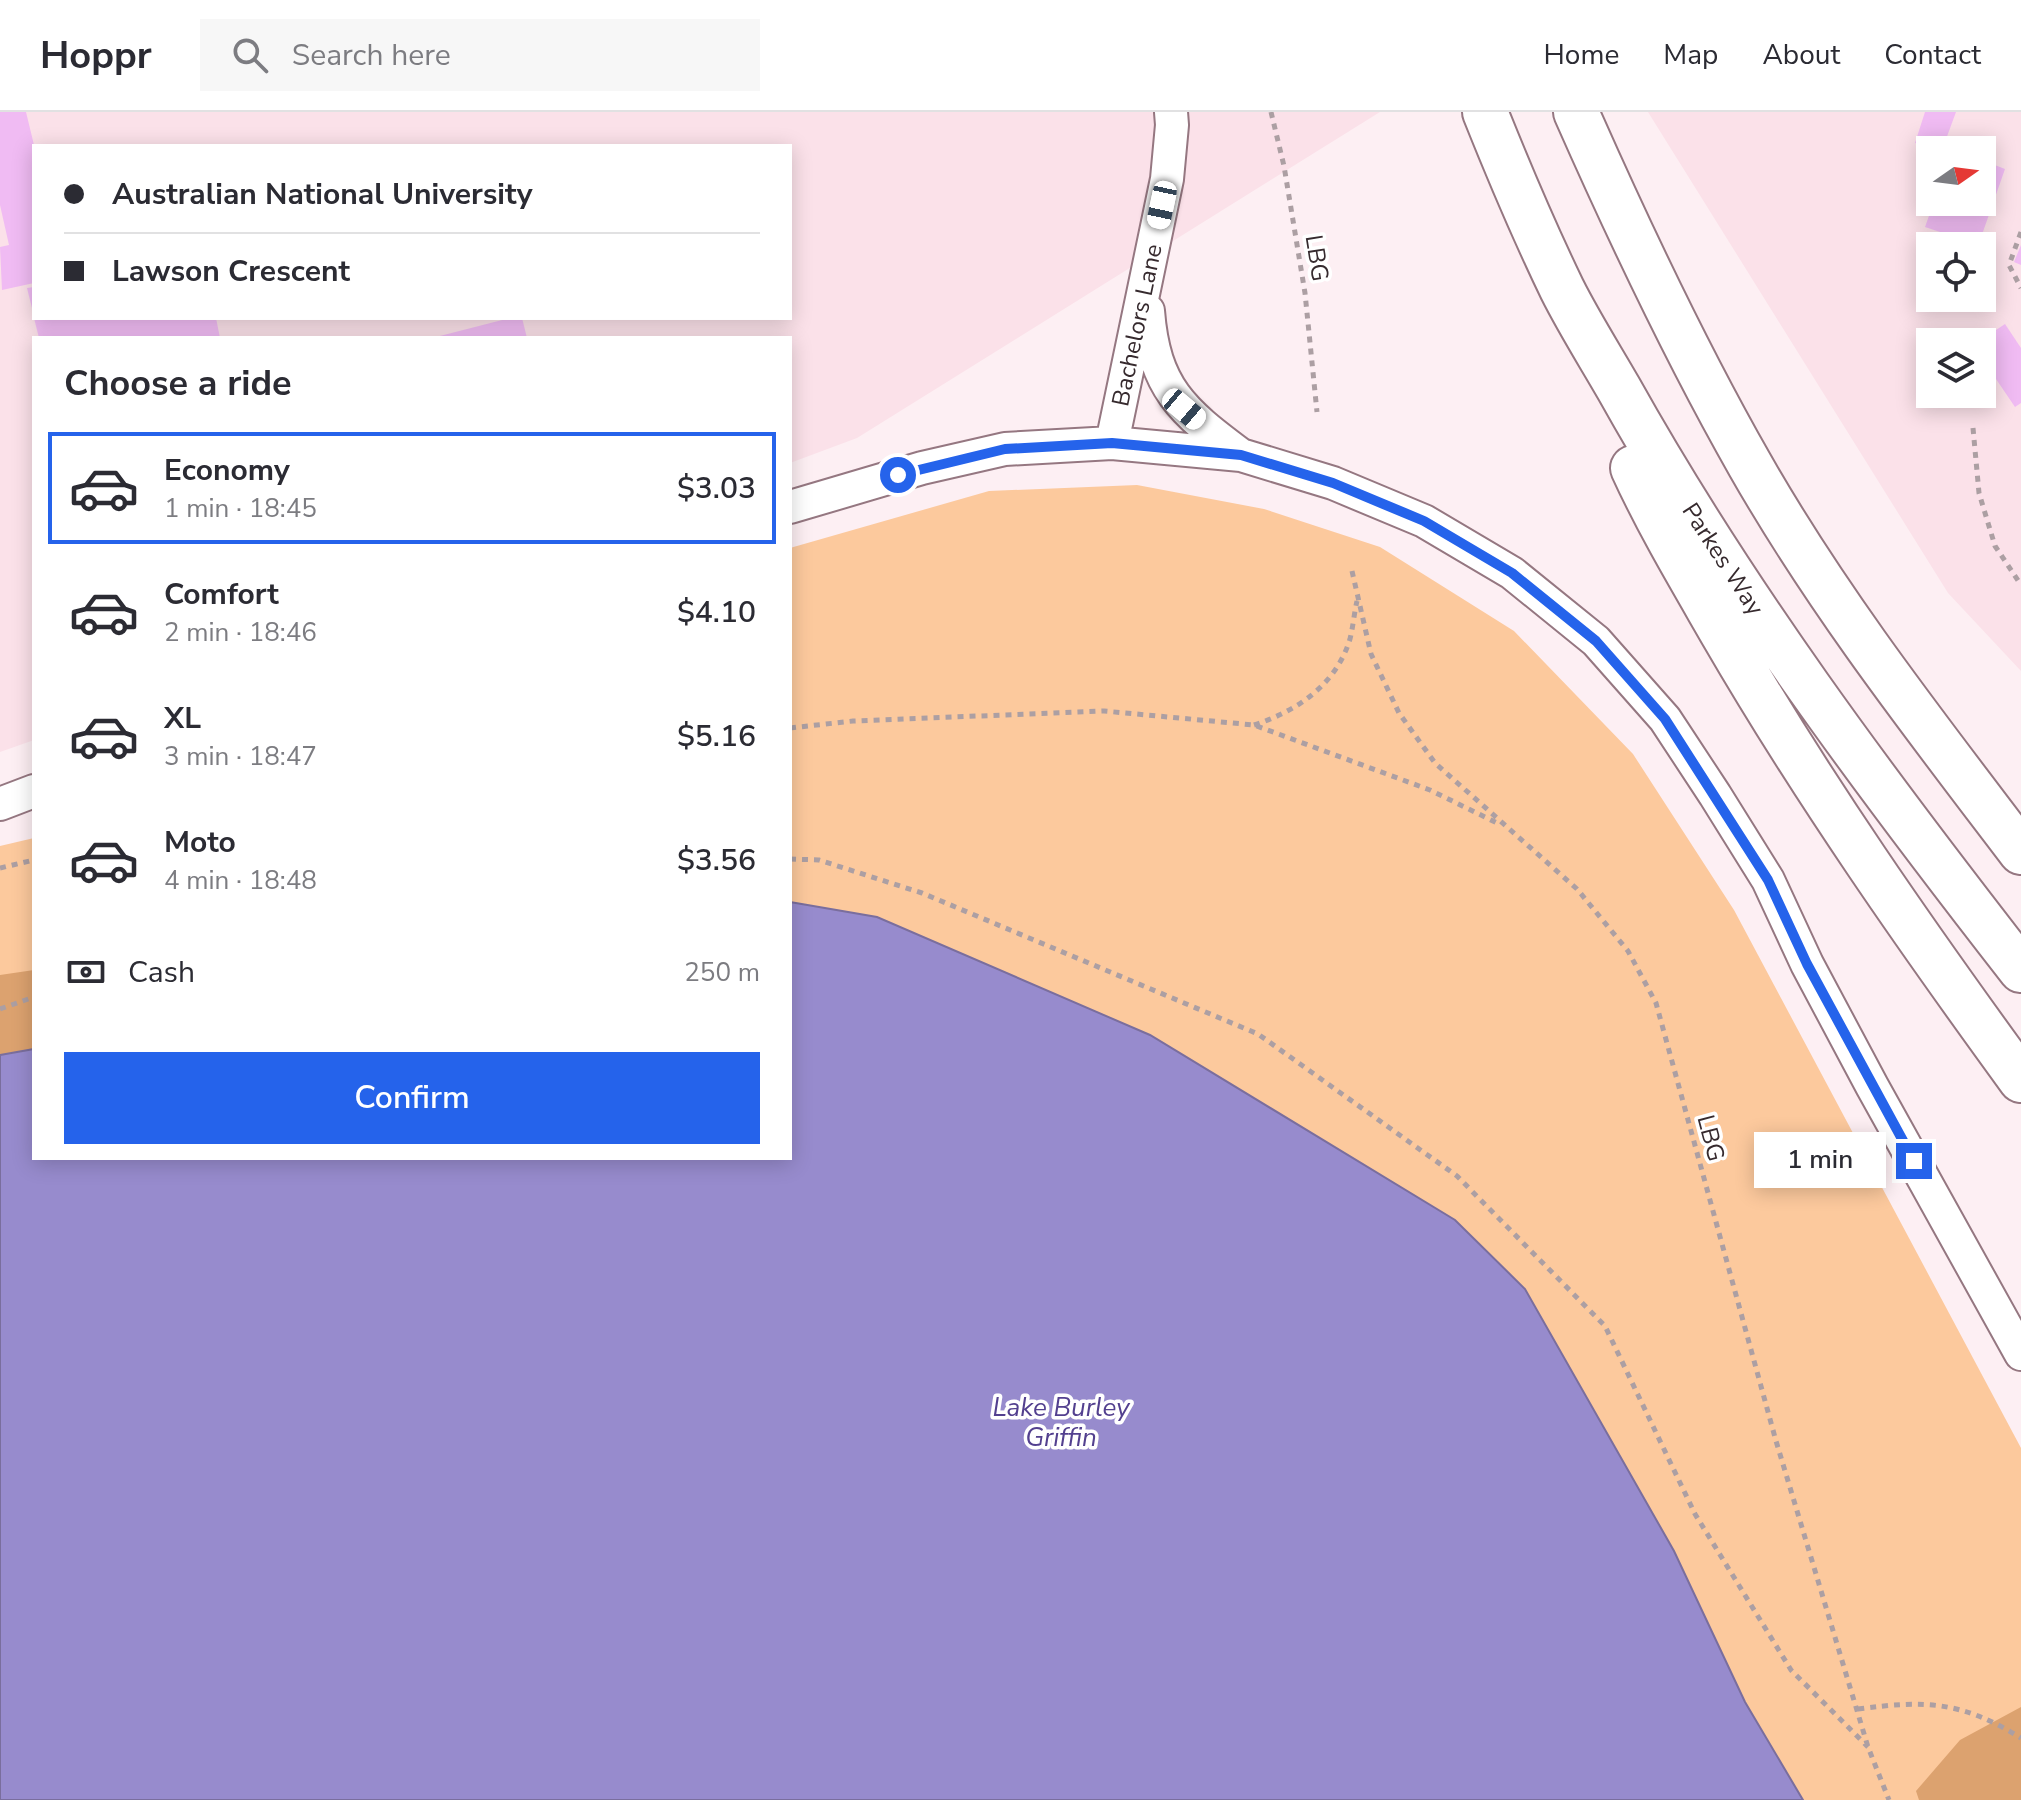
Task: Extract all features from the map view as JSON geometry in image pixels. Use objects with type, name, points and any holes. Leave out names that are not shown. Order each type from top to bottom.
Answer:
[{"type":"highway","name":"Parkes Way","points":[[1485,112],[1563,291],[1662,465],[1732,577],[1864,763],[2021,970]]},
{"type":"highway","points":[[1576,112],[1614,200],[1679,333],[1751,467],[1815,570],[1909,705],[2021,852]]},
{"type":"highway","points":[[1563,291],[1618,436],[1699,592],[1825,800],[2021,1080]]},
{"type":"highway","points":[[1909,705],[2021,807]]},
{"type":"street","name":"Bachelors Lane","points":[[1112,443],[1167,179],[1171,112]]},
{"type":"street","points":[[1146,280],[1151,347],[1164,381],[1184,409],[1241,455]]},
{"type":"street","points":[[792,506],[922,468],[1005,449],[1112,443],[1241,455],[1333,483],[1424,521],[1512,573],[1596,641],[1665,719],[1768,880],[1807,964],[1872,1086],[2021,1354]]},
{"type":"street","points":[[0,804],[32,792]]},
{"type":"path","name":"LBG","points":[[1271,112],[1284,166],[1305,293],[1317,412]]},
{"type":"path","points":[[2021,232],[2009,265],[2021,288]]},
{"type":"path","points":[[1973,428],[1979,493],[1995,546],[2021,585]]},
{"type":"path","name":"LBG","points":[[1352,571],[1371,654],[1399,713],[1435,763],[1577,889],[1628,951],[1656,1003],[1776,1441],[1868,1747],[1889,1800]]},
{"type":"path","points":[[1254,725],[1271,719],[1316,693],[1338,667],[1350,639],[1358,596]]},
{"type":"path","points":[[792,728],[853,721],[1104,711],[1254,725],[1430,790],[1505,827]]},
{"type":"path","points":[[792,859],[819,860],[922,893],[1258,1034],[1457,1176],[1605,1326],[1695,1514],[1791,1670],[1868,1747]]},
{"type":"path","points":[[0,868],[32,860]]},
{"type":"path","points":[[0,1009],[32,998]]},
{"type":"path","points":[[1858,1709],[1937,1704],[1956,1707],[2021,1738]]},
{"type":"shaded area","points":[[0,112],[1380,112],[857,438],[792,462],[792,336],[32,336],[32,741],[0,752]]},
{"type":"shaded area","points":[[1648,112],[2021,112],[2021,671],[1948,593]]},
{"type":"shaded area","points":[[1137,485],[1264,509],[1380,547],[1514,631],[1633,754],[1734,910],[2021,1448],[2021,1800],[1803,1800],[1745,1702],[1674,1551],[1525,1289],[1455,1220],[1150,1035],[877,917],[792,902],[792,547],[989,491]]},
{"type":"shaded area","points":[[32,838],[32,1049],[0,1055],[0,846]]},
{"type":"shaded area","points":[[32,970],[32,1080],[0,1087],[0,975]]},
{"type":"shaded area","points":[[2021,1707],[2021,1800],[1919,1800],[1916,1791],[1960,1740]]},
{"type":"water","name":"Lake Burley Griffin","points":[[792,902],[877,917],[1150,1035],[1455,1220],[1525,1289],[1674,1551],[1745,1702],[1803,1800],[0,1800],[0,1055],[32,1049],[32,1160],[792,1160]]},
{"type":"building","points":[[0,112],[26,112],[34,144],[32,283],[2,290],[0,247],[9,245],[0,205]]},
{"type":"building","points":[[1925,112],[1956,112],[1947,136],[1917,136]]},
{"type":"building","points":[[1996,165],[2005,169],[1996,195]]},
{"type":"building","points":[[1929,216],[1989,216],[1983,232],[1940,232],[1925,227]]},
{"type":"building","points":[[2021,245],[2021,265],[2014,262]]},
{"type":"building","points":[[32,287],[32,308],[27,288]]},
{"type":"building","points":[[34,320],[216,320],[220,336],[38,336]]},
{"type":"building","points":[[502,320],[522,320],[526,336],[440,336]]},
{"type":"building","points":[[2005,324],[2021,348],[2021,403],[2015,407],[1996,379],[1996,330]]},
{"type":"route","points":[[898,475],[1005,449],[1112,443],[1241,455],[1333,483],[1424,521],[1512,573],[1596,641],[1665,719],[1768,880],[1807,964],[1914,1161]]}]
